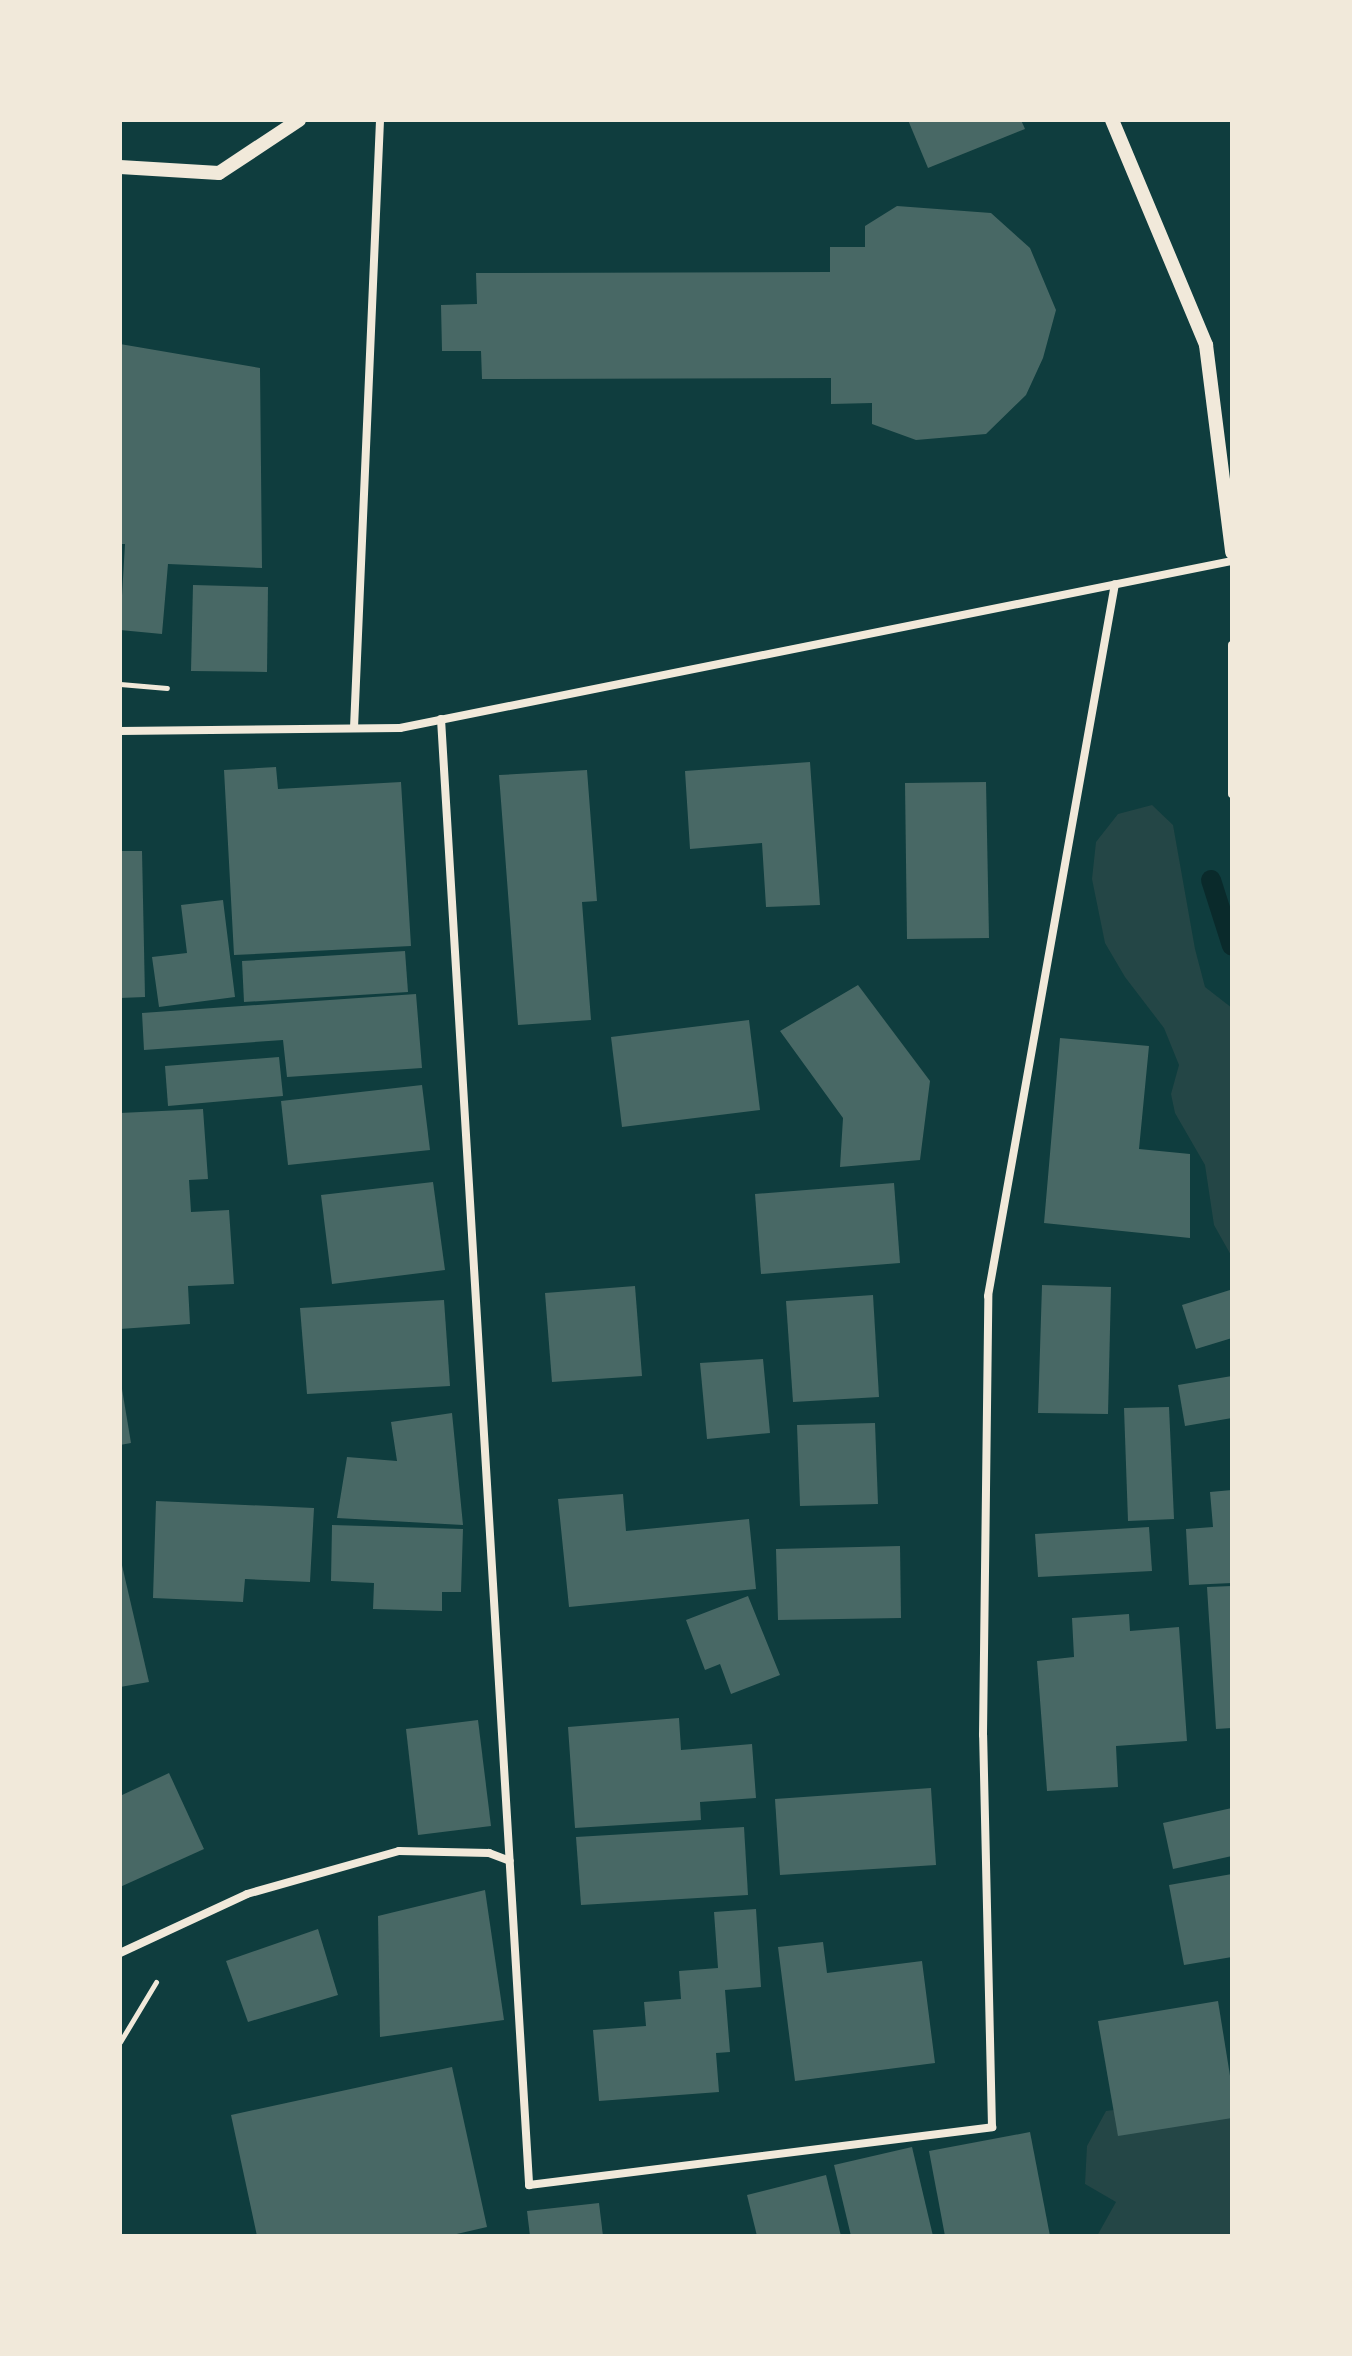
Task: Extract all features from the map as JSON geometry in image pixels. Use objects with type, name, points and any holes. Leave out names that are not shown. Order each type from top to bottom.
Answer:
[{"type":"street","points":[[120,167],[219,173],[299,120]]},
{"type":"street","points":[[354,728],[380,120]]},
{"type":"street","points":[[1112,120],[1206,345],[1232,552]]},
{"type":"street","points":[[120,731],[400,728],[1232,561]]},
{"type":"street","points":[[441,719],[529,2185],[992,2127],[983,1735],[988,1296],[1115,584]]},
{"type":"street","points":[[1232,645],[1232,794]]},
{"type":"street","points":[[120,1953],[247,1894],[399,1851],[489,1853],[510,1861]]},
{"type":"shaded area","points":[[1152,805],[1173,825],[1195,949],[1205,987],[1232,1008],[1232,1257],[1214,1225],[1205,1165],[1175,1113],[1171,1094],[1179,1065],[1164,1028],[1125,977],[1105,943],[1092,879],[1096,842],[1118,814]]},
{"type":"shaded area","points":[[1232,2095],[1232,2236],[1097,2236],[1116,2202],[1085,2184],[1087,2146],[1106,2111]]},
{"type":"building","points":[[908,120],[1021,120],[1025,129],[928,168]]},
{"type":"building","points":[[897,206],[991,213],[1030,248],[1056,310],[1043,358],[1026,395],[986,434],[916,440],[872,424],[872,403],[831,404],[831,378],[482,379],[481,351],[442,351],[441,305],[477,304],[476,273],[830,272],[830,247],[865,247],[865,226]]},
{"type":"building","points":[[120,344],[260,368],[262,568],[168,564],[162,634],[120,630],[125,544],[120,544]]},
{"type":"building","points":[[193,585],[268,587],[267,672],[191,671]]},
{"type":"building","points":[[810,762],[820,905],[766,907],[762,843],[690,849],[685,771]]},
{"type":"building","points":[[276,767],[278,789],[401,782],[411,946],[234,955],[224,770]]},
{"type":"building","points":[[587,770],[597,901],[582,902],[591,1020],[518,1025],[499,775]]},
{"type":"building","points":[[986,782],[989,938],[907,939],[905,783]]},
{"type":"building","points":[[120,851],[142,851],[145,997],[120,998]]},
{"type":"building","points":[[223,900],[235,997],[159,1007],[152,957],[187,953],[181,905]]},
{"type":"building","points":[[405,951],[408,992],[244,1002],[242,961]]},
{"type":"building","points":[[858,985],[930,1081],[920,1160],[840,1167],[843,1118],[780,1031]]},
{"type":"building","points":[[416,994],[422,1068],[287,1077],[283,1040],[144,1050],[142,1013]]},
{"type":"building","points":[[749,1020],[760,1110],[622,1127],[611,1037]]},
{"type":"building","points":[[1060,1038],[1149,1046],[1139,1149],[1190,1154],[1190,1238],[1044,1223]]},
{"type":"building","points":[[279,1057],[283,1096],[168,1106],[165,1066]]},
{"type":"building","points":[[422,1085],[430,1150],[288,1165],[281,1101]]},
{"type":"building","points":[[203,1109],[208,1179],[189,1180],[191,1212],[229,1210],[234,1284],[188,1286],[190,1324],[120,1329],[120,1113]]},
{"type":"building","points":[[433,1182],[445,1270],[332,1284],[321,1195]]},
{"type":"building","points":[[894,1183],[900,1263],[761,1274],[755,1194]]},
{"type":"building","points":[[1042,1285],[1111,1287],[1108,1414],[1038,1413]]},
{"type":"building","points":[[635,1286],[642,1376],[552,1382],[545,1293]]},
{"type":"building","points":[[1230,1290],[1232,1338],[1196,1349],[1182,1305]]},
{"type":"building","points":[[873,1295],[879,1397],[793,1402],[786,1301]]},
{"type":"building","points":[[444,1300],[450,1386],[307,1394],[300,1308]]},
{"type":"building","points":[[763,1359],[770,1433],[707,1439],[700,1363]]},
{"type":"building","points":[[1232,1376],[1232,1418],[1185,1426],[1178,1385]]},
{"type":"building","points":[[120,1377],[131,1443],[120,1445]]},
{"type":"building","points":[[1169,1407],[1174,1519],[1128,1521],[1124,1408]]},
{"type":"building","points":[[452,1413],[463,1525],[337,1518],[347,1457],[397,1461],[391,1422]]},
{"type":"building","points":[[875,1423],[878,1504],[800,1506],[797,1425]]},
{"type":"building","points":[[1232,1490],[1232,1583],[1189,1585],[1186,1529],[1213,1527],[1210,1492]]},
{"type":"building","points":[[623,1494],[626,1531],[749,1519],[756,1589],[569,1607],[558,1499]]},
{"type":"building","points":[[156,1501],[314,1508],[310,1582],[245,1579],[243,1602],[153,1598]]},
{"type":"building","points":[[332,1525],[463,1529],[461,1592],[442,1592],[442,1611],[373,1609],[374,1583],[331,1581]]},
{"type":"building","points":[[1149,1527],[1152,1571],[1038,1577],[1035,1534]]},
{"type":"building","points":[[900,1546],[901,1618],[778,1620],[776,1549]]},
{"type":"building","points":[[120,1562],[149,1682],[120,1687]]},
{"type":"building","points":[[1232,1586],[1232,1728],[1216,1729],[1207,1587]]},
{"type":"building","points":[[748,1596],[780,1675],[731,1694],[720,1664],[705,1670],[686,1620]]},
{"type":"building","points":[[1129,1614],[1130,1631],[1179,1627],[1187,1741],[1116,1746],[1118,1787],[1047,1791],[1037,1661],[1074,1657],[1072,1618]]},
{"type":"building","points":[[679,1718],[681,1750],[752,1744],[756,1798],[700,1802],[701,1820],[575,1828],[568,1727]]},
{"type":"building","points":[[478,1720],[491,1826],[418,1835],[406,1729]]},
{"type":"building","points":[[169,1773],[204,1849],[120,1887],[120,1796]]},
{"type":"building","points":[[931,1788],[936,1865],[780,1875],[775,1799]]},
{"type":"building","points":[[1232,1808],[1232,1856],[1173,1869],[1163,1823]]},
{"type":"building","points":[[744,1827],[748,1895],[581,1905],[576,1837]]},
{"type":"building","points":[[1232,1874],[1232,1957],[1184,1965],[1169,1885]]},
{"type":"building","points":[[485,1890],[504,2020],[380,2037],[378,1916]]},
{"type":"building","points":[[756,1909],[761,1987],[725,1990],[730,2052],[716,2053],[719,2092],[599,2101],[593,2030],[646,2026],[644,2002],[681,1999],[679,1971],[718,1968],[714,1912]]},
{"type":"building","points":[[318,1929],[338,1995],[248,2022],[226,1961]]},
{"type":"building","points":[[823,1942],[827,1973],[922,1961],[935,2063],[795,2081],[778,1947]]},
{"type":"building","points":[[1218,2001],[1232,2088],[1232,2118],[1118,2136],[1098,2021]]},
{"type":"building","points":[[452,2067],[487,2227],[448,2236],[257,2236],[231,2115]]},
{"type":"building","points":[[1030,2132],[1050,2236],[945,2236],[929,2151]]},
{"type":"building","points":[[912,2147],[933,2236],[851,2236],[834,2165]]},
{"type":"building","points":[[826,2175],[841,2236],[757,2236],[747,2195]]},
{"type":"building","points":[[599,2203],[603,2236],[530,2236],[527,2211]]},
{"type":"waterway","points":[[1211,880],[1232,946]]}]
